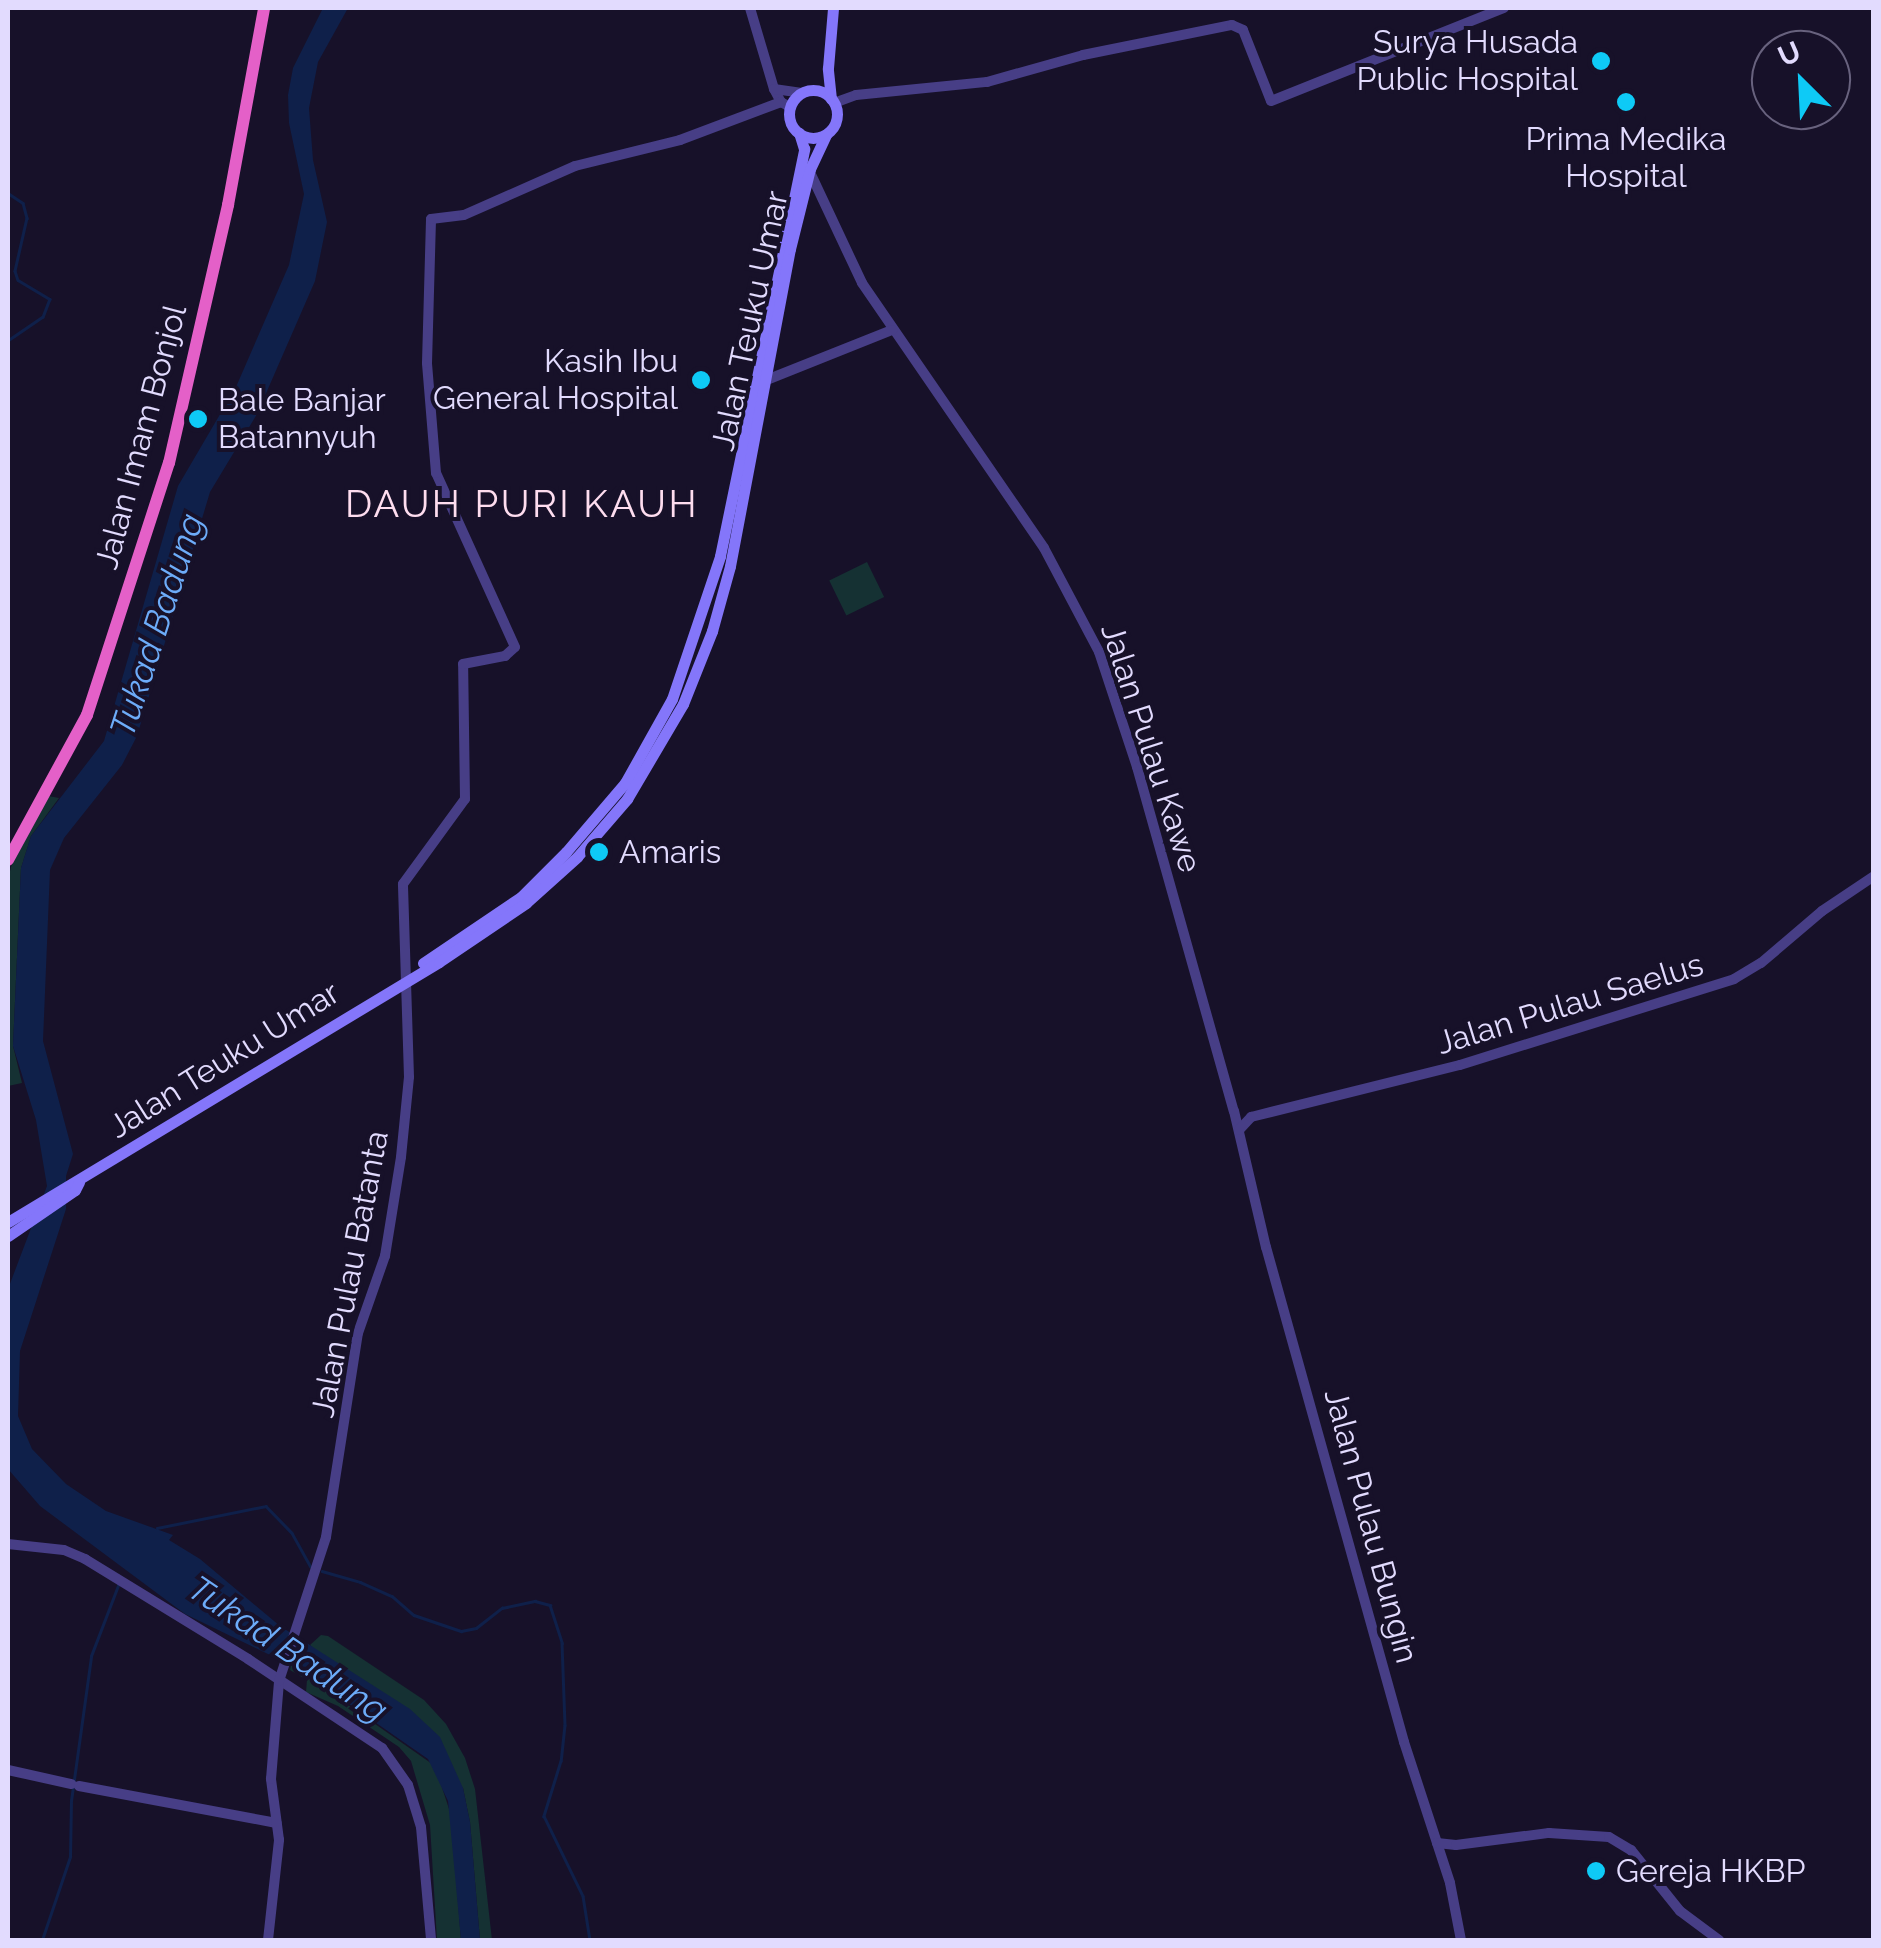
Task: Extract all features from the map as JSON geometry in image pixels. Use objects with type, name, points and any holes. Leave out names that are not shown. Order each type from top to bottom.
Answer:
[{"type":"highway","name":"Jalan Imam Bonjol","points":[[8,860],[87,715],[161,488],[228,205],[264,8]]},
{"type":"main road","points":[[833,8],[828,68],[836,120],[826,134],[812,138],[799,134],[791,124],[786,105],[802,93],[816,90],[833,101]]},
{"type":"main road","points":[[816,90],[828,68]]},
{"type":"main road","name":"Jalan Teuku Umar","points":[[8,1222],[74,1186],[545,888],[607,823],[654,757],[712,631],[730,566],[805,166],[799,134]]},
{"type":"main road","name":"Jalan Teuku Umar","points":[[404,980],[536,884],[606,808],[658,730],[720,556],[805,166],[826,134]]},
{"type":"main road","points":[[8,1207],[31,1212]]},
{"type":"main road","name":"Jalan Teuku Umar","points":[[8,1236],[31,1212]]},
{"type":"street","points":[[750,8],[774,88],[786,105]]},
{"type":"street","points":[[833,101],[856,94],[986,82],[1083,54],[1232,26],[1244,30],[1271,101],[1504,8]]},
{"type":"street","points":[[774,88],[802,93]]},
{"type":"street","name":"Jalan Pulau Batanta","points":[[281,1675],[320,1554],[343,1442],[358,1334],[385,1256],[402,1156],[409,1077],[402,891],[406,877],[465,799],[463,664],[505,656],[515,648],[436,473],[427,335],[432,219],[468,214],[575,166],[680,140],[786,105]]},
{"type":"street","name":"Jalan Pulau Kawe","points":[[805,166],[854,269],[1044,548],[1099,652],[1137,767],[1237,1121]]},
{"type":"street","points":[[764,381],[892,330]]},
{"type":"street","name":"Jalan Pulau Saelus","points":[[1237,1121],[1460,1065],[1722,984],[1762,963],[1810,920],[1874,876]]},
{"type":"street","name":"Jalan Pulau Bungin","points":[[1237,1121],[1266,1247],[1404,1742],[1449,1878],[1460,1940]]},
{"type":"street","points":[[8,1544],[64,1550],[281,1675],[371,1738],[398,1766],[422,1827],[431,1940]]},
{"type":"street","points":[[268,1940],[278,1861],[271,1780],[281,1675]]},
{"type":"street","points":[[8,1770],[277,1824]]},
{"type":"street","points":[[1437,1843],[1456,1845],[1531,1834],[1609,1838],[1632,1850],[1680,1910],[1719,1940]]},
{"type":"street","points":[[1443,1856],[1456,1845]]},
{"type":"green space","points":[[867,562],[884,597],[846,615],[829,580]]},
{"type":"green space","points":[[48,796],[59,798],[31,836],[21,868],[13,1046],[22,1083],[8,1086],[8,879],[14,856]]},
{"type":"green space","points":[[321,1635],[424,1700],[446,1724],[465,1758],[475,1789],[492,1940],[480,1940],[470,1822],[463,1788],[310,1645]]},
{"type":"green space","points":[[291,1665],[435,1766],[451,1815],[461,1940],[437,1940],[430,1825],[411,1761],[399,1747],[338,1706],[306,1692],[307,1680],[290,1670]]},
{"type":"water","name":"Tukad Badung","points":[[323,8],[348,8],[318,62],[309,108],[313,160],[327,222],[315,281],[257,414],[210,492],[137,736],[122,765],[64,838],[50,870],[43,1041],[73,1154],[66,1176],[66,1209],[20,1351],[18,1416],[32,1449],[66,1484],[106,1511],[173,1535],[169,1540],[200,1559],[280,1626],[410,1709],[440,1737],[463,1788],[470,1822],[480,1940],[461,1940],[448,1801],[428,1759],[297,1668],[185,1614],[40,1506],[8,1469],[8,1289],[47,1186],[36,1120],[13,1046],[21,868],[31,836],[104,741],[178,486],[236,387],[289,265],[304,194],[289,123],[288,95],[293,68]]},
{"type":"waterway","points":[[8,193],[23,203],[27,218],[15,271],[18,280],[50,299],[43,317],[8,341]]},
{"type":"waterway","points":[[8,347],[8,361]]},
{"type":"waterway","points":[[157,1528],[266,1506],[292,1533],[310,1566]]},
{"type":"waterway","points":[[322,1571],[360,1582],[392,1596],[414,1615],[461,1631],[476,1628],[502,1608],[535,1601],[550,1605],[562,1643],[565,1725],[561,1761],[544,1816],[583,1896],[590,1940]]},
{"type":"waterway","points":[[42,1940],[70,1857],[71,1801],[91,1656],[119,1583]]},
{"type":"place","name":"Surya Husada Public Hospital","points":[[1601,61]]},
{"type":"place","name":"Prima Medika Hospital","points":[[1626,102]]},
{"type":"place","name":"Kasih Ibu General Hospital","points":[[701,380]]},
{"type":"place","name":"Bale Banjar Batannyuh","points":[[198,419]]},
{"type":"place","name":"Amaris","points":[[599,852]]},
{"type":"place","name":"Gereja HKBP","points":[[1596,1871]]},
{"type":"district","name":"DAUH PURI KAUH","points":[[522,504]]}]
